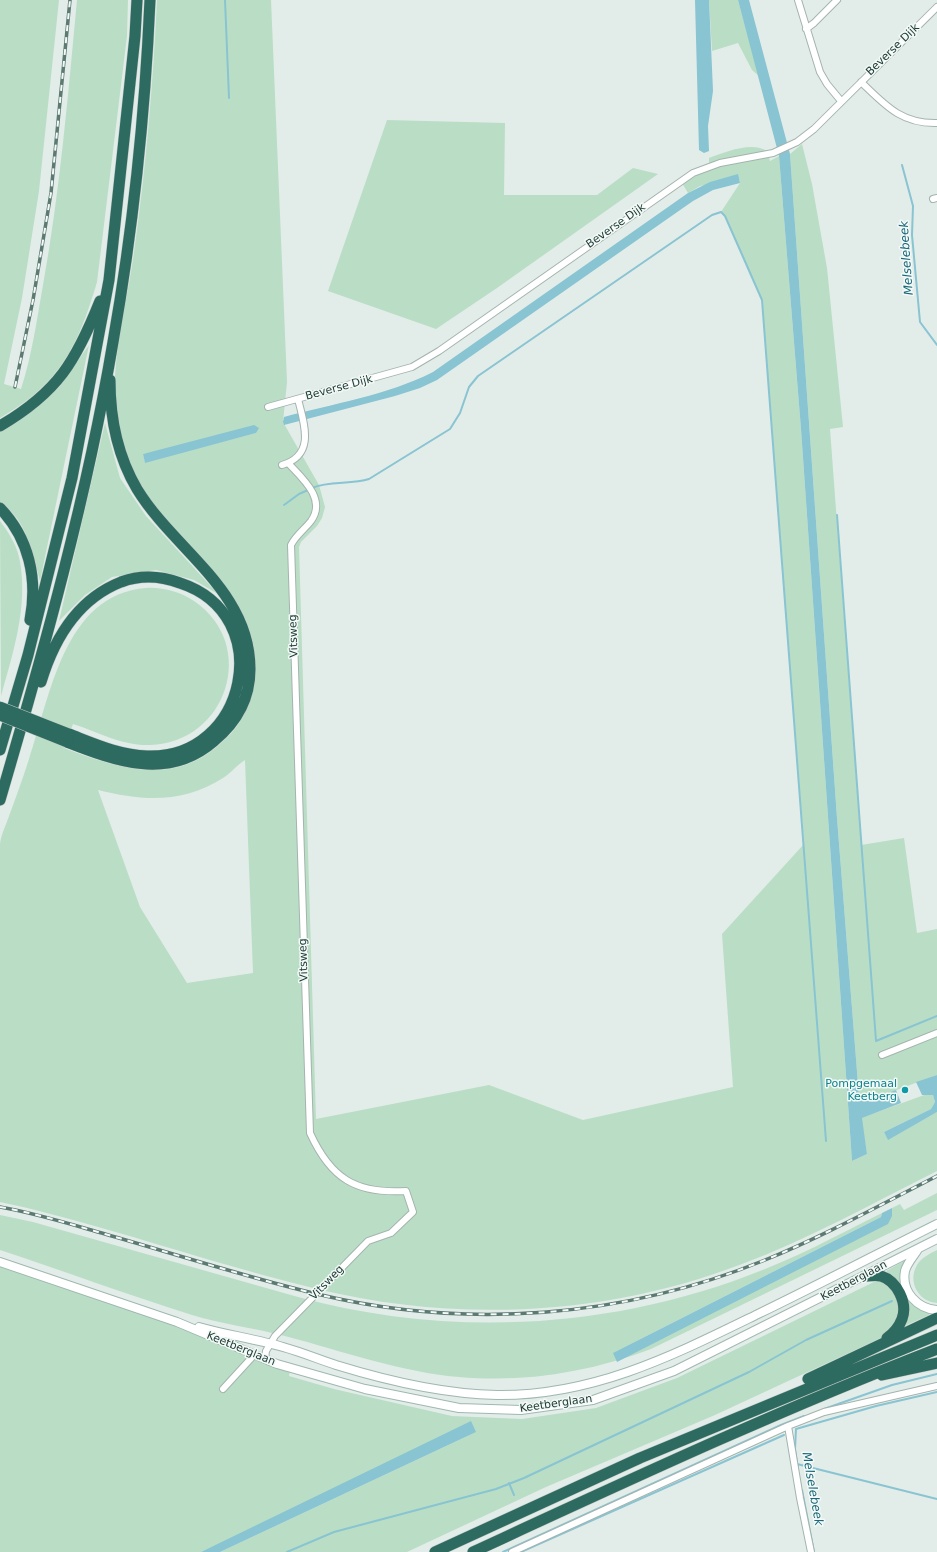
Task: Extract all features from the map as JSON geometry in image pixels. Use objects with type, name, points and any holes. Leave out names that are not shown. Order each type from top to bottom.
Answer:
[{"type":"highway","points":[[0,750],[28,656],[72,478],[108,280],[135,36],[137,0]]},
{"type":"highway","points":[[0,800],[62,577],[86,475],[113,344],[128,251],[144,98],[150,0]]},
{"type":"highway","points":[[0,426],[31,405],[50,388],[71,363],[84,340],[108,280]]},
{"type":"highway","points":[[0,707],[119,760],[139,764],[168,764],[189,757],[205,749],[232,724],[245,702],[250,681],[250,654],[246,631],[236,610],[207,572],[152,510],[138,490],[119,451],[114,430],[110,381],[113,344]]},
{"type":"highway","points":[[0,508],[16,527],[23,539],[28,555],[33,589],[32,607],[6,732]]},
{"type":"highway","points":[[0,715],[68,738],[113,751],[149,756],[165,755],[185,749],[214,729],[234,700],[241,671],[236,638],[228,619],[214,602],[190,586],[158,577],[143,577],[110,586],[95,595],[85,604],[63,631],[52,651],[0,808]]},
{"type":"highway","points":[[865,1276],[879,1275],[890,1280],[895,1285],[902,1301],[903,1318],[900,1325],[895,1332],[878,1346]]},
{"type":"highway","points":[[764,1405],[804,1381],[937,1318]]},
{"type":"highway","points":[[435,1552],[635,1460],[937,1334]]},
{"type":"highway","points":[[473,1552],[746,1427],[866,1376],[937,1349]]},
{"type":"highway","points":[[866,1376],[888,1375],[937,1363]]},
{"type":"main road","name":"Keetberglaan","points":[[177,1322],[270,1344],[392,1380],[448,1392],[498,1395],[539,1393],[578,1386],[629,1373],[682,1351],[937,1224]]},
{"type":"main road","name":"Keetberglaan","points":[[0,1262],[177,1322],[265,1359],[364,1389],[459,1408],[521,1410],[594,1400],[674,1371],[937,1239]]},
{"type":"main road","points":[[920,1248],[905,1272],[906,1286],[917,1304],[930,1310],[937,1310]]},
{"type":"street","points":[[798,0],[820,72],[827,84],[841,101]]},
{"type":"street","points":[[806,29],[837,0]]},
{"type":"street","name":"Beverse Dijk","points":[[268,407],[389,374],[412,367],[426,360],[693,173],[720,163],[773,153],[792,145],[814,129],[937,7]]},
{"type":"street","points":[[861,82],[890,110],[901,116],[914,122],[937,123]]},
{"type":"street","name":"Vitsweg","points":[[270,1344],[368,1241],[391,1233],[413,1212],[406,1191],[383,1193],[364,1189],[343,1179],[327,1164],[310,1133],[291,545],[295,537],[314,515],[317,507],[313,492],[306,482],[285,464],[303,450],[306,439],[298,399]]},
{"type":"street","points":[[882,1055],[937,1033]]},
{"type":"street","points":[[265,1359],[266,1351],[270,1344]]},
{"type":"street","points":[[223,1389],[255,1354]]},
{"type":"street","points":[[512,1552],[788,1426],[824,1412],[937,1386]]},
{"type":"street","points":[[788,1426],[811,1552]]},
{"type":"green space","points":[[0,0],[59,0],[39,191],[22,298],[4,384],[21,389],[34,337],[49,250],[63,143],[77,0],[128,0],[127,36],[97,282],[90,305],[74,344],[52,377],[21,405],[0,418]]},
{"type":"green space","points":[[157,0],[271,0],[287,382],[283,422],[319,485],[325,507],[322,518],[317,526],[301,542],[299,547],[316,1119],[489,1085],[583,1120],[733,1087],[722,934],[804,844],[762,300],[725,216],[721,212],[740,183],[739,179],[700,186],[688,193],[682,183],[709,169],[709,158],[738,148],[754,147],[767,151],[770,161],[779,156],[801,429],[852,1161],[867,1154],[861,1118],[927,1094],[933,1095],[935,1102],[931,1109],[884,1132],[888,1139],[937,1112],[937,1171],[816,1232],[742,1264],[691,1281],[638,1295],[585,1304],[531,1309],[477,1310],[423,1307],[370,1300],[317,1289],[237,1268],[66,1218],[0,1202],[0,844],[2,834],[27,766],[54,679],[65,652],[78,628],[96,609],[118,595],[146,588],[165,589],[183,595],[194,601],[214,620],[225,642],[229,665],[225,689],[215,710],[198,728],[177,740],[150,745],[140,745],[110,738],[73,724],[63,750],[64,748],[104,762],[144,770],[163,770],[182,766],[201,758],[231,734],[240,722],[247,708],[252,693],[256,665],[252,638],[242,614],[228,591],[211,569],[173,528],[149,499],[132,471],[118,430],[115,408],[116,363],[131,274],[142,189]],"holes":[[[256,433],[145,462],[143,454]],[[245,760],[253,973],[187,983],[140,907],[98,790],[115,794],[147,798],[177,796],[208,786],[226,776]]]},
{"type":"green space","points":[[709,0],[738,0],[759,76],[752,70],[738,43],[712,51]]},
{"type":"green space","points":[[387,120],[505,123],[504,195],[597,195],[633,168],[658,174],[497,288],[436,329],[328,291]]},
{"type":"green space","points":[[802,144],[812,184],[827,268],[843,427],[830,429],[861,845],[904,838],[917,933],[937,929],[937,1075],[867,1101],[859,1097],[837,818],[790,154]]},
{"type":"green space","points":[[89,345],[40,581],[31,548],[22,527],[17,518],[0,502],[0,431],[24,417],[59,387]]},
{"type":"green space","points":[[105,423],[120,478],[146,516],[218,594],[194,580],[156,570],[112,577],[85,595],[59,621]]},
{"type":"green space","points":[[0,521],[13,540],[19,556],[22,579],[21,613],[18,630],[1,696]]},
{"type":"green space","points":[[937,1193],[937,1210],[651,1349],[581,1370],[533,1377],[459,1377],[415,1371],[393,1366],[285,1336],[192,1315],[0,1250],[0,1215],[33,1222],[298,1297],[354,1310],[410,1318],[467,1322],[524,1322],[581,1317],[637,1308],[693,1294],[747,1276],[782,1262],[882,1213],[881,1217],[613,1353],[892,1216],[892,1208],[900,1204],[904,1210]]},
{"type":"green space","points":[[937,1250],[937,1303],[931,1302],[920,1295],[916,1290],[913,1278],[914,1271],[921,1260]]},
{"type":"green space","points":[[908,1259],[903,1271],[910,1300],[915,1306],[929,1313],[929,1315],[902,1327],[898,1283],[886,1271]]},
{"type":"green space","points":[[0,1266],[181,1327],[290,1371],[289,1376],[334,1389],[452,1416],[522,1419],[596,1408],[677,1378],[876,1281],[882,1282],[893,1289],[899,1303],[900,1310],[896,1323],[883,1337],[715,1415],[546,1487],[407,1552],[220,1552],[476,1432],[201,1552],[0,1552]]},
{"type":"water","points":[[695,0],[709,0],[713,91],[708,126],[709,151],[704,153],[699,150]]},
{"type":"water","points":[[738,0],[749,0],[790,154],[837,818],[859,1097],[867,1101],[896,1090],[901,1103],[862,1118],[867,1154],[852,1161],[801,429],[779,156]]},
{"type":"water","points":[[738,174],[740,183],[713,190],[693,201],[437,380],[420,388],[395,396],[284,425],[284,417],[379,393],[416,380],[433,372],[688,193],[710,182]]},
{"type":"water","points":[[254,425],[259,428],[256,433],[145,463],[143,454]]},
{"type":"water","points":[[937,1075],[937,1112],[888,1140],[884,1132],[931,1109],[935,1102],[933,1095],[922,1095],[916,1082]]},
{"type":"water","points":[[892,1208],[892,1216],[888,1224],[617,1362],[613,1353],[881,1217],[882,1213]]},
{"type":"water","points":[[471,1421],[476,1432],[220,1552],[201,1552]]},
{"type":"waterway","points":[[225,0],[229,98]]},
{"type":"waterway","name":"Melselebeek","points":[[902,165],[913,206],[912,235],[920,322],[937,345]]},
{"type":"waterway","points":[[312,488],[326,484],[355,482],[369,479],[450,429],[460,413],[469,387],[478,376],[712,215],[721,212],[725,216],[762,300],[826,1141]]},
{"type":"waterway","points":[[284,505],[299,494],[308,490]]},
{"type":"waterway","points":[[837,515],[876,1041],[937,1016]]},
{"type":"waterway","points":[[287,1552],[334,1532],[496,1489],[524,1478],[749,1372],[806,1340],[892,1301]]},
{"type":"waterway","points":[[824,1409],[892,1385],[937,1374]]},
{"type":"waterway","points":[[798,1470],[795,1449],[796,1429],[876,1406],[937,1392]]},
{"type":"waterway","points":[[503,1552],[781,1425],[804,1416]]},
{"type":"waterway","points":[[521,1552],[784,1435]]},
{"type":"waterway","points":[[797,1464],[937,1499]]},
{"type":"waterway","points":[[509,1483],[514,1495]]},
{"type":"waterway","name":"Melselebeek","points":[[802,1490],[814,1552]]},
{"type":"railway","points":[[15,387],[33,300],[51,193],[70,0]]},
{"type":"railway","points":[[0,1207],[52,1219],[237,1273],[317,1294],[373,1305],[430,1312],[487,1314],[544,1312],[600,1306],[656,1295],[711,1280],[765,1260],[809,1241],[937,1176]]},
{"type":"place","name":"Pompgemaal Keetberg","points":[[905,1090]]}]
